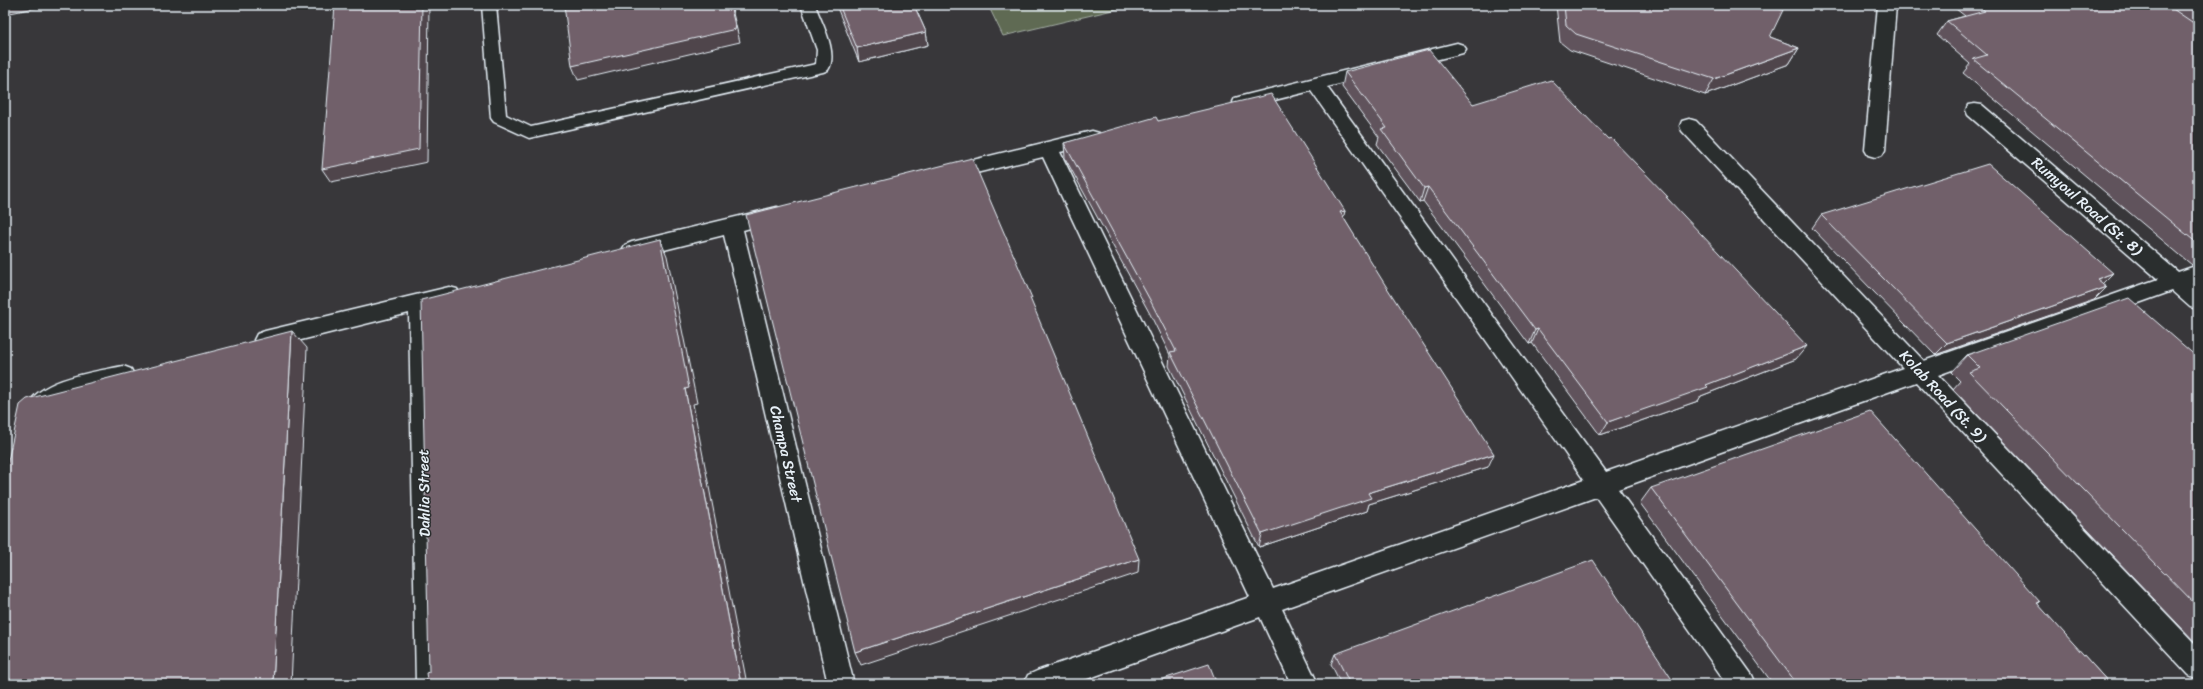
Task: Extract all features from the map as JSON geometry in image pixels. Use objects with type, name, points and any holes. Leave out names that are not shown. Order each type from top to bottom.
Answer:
[{"type":"street","points":[[1875,150],[1887,5]]},
{"type":"street","points":[[1224,106],[1457,49]]},
{"type":"street","points":[[1315,84],[1743,684]]},
{"type":"street","name":"Rumyoul Road (St. 8)","points":[[1975,110],[2198,301]]},
{"type":"street","name":"Kolab Road (St. 9)","points":[[1688,126],[2198,666]]},
{"type":"street","points":[[926,179],[1110,134]]},
{"type":"street","points":[[1049,149],[1268,603],[1305,684]]},
{"type":"street","points":[[610,255],[794,210]]},
{"type":"street","name":"Champa Street","points":[[732,225],[841,684]]},
{"type":"street","points":[[1037,684],[2198,273]]},
{"type":"street","points":[[249,344],[466,291]]},
{"type":"street","name":"Dahlia Street","points":[[420,302],[428,684]]},
{"type":"street","points":[[32,412],[63,389],[141,370]]},
{"type":"lane","points":[[489,5],[499,118],[529,133],[824,67],[824,50],[808,5]]},
{"type":"green space","points":[[988,5],[1134,5],[1003,36]]},
{"type":"building","points":[[335,5],[422,5],[419,149],[322,169]]},
{"type":"building","points":[[564,5],[730,5],[736,29],[572,66]]},
{"type":"building","points":[[839,5],[914,5],[926,32],[857,48]]},
{"type":"building","points":[[1564,5],[1769,5],[1783,10],[1770,37],[1799,48],[1714,79],[1576,34],[1566,25]]},
{"type":"building","points":[[1978,5],[2167,5],[2198,26],[2198,244],[1973,59],[1987,55],[1947,21],[1985,11]]},
{"type":"building","points":[[1429,50],[1473,104],[1551,80],[1608,139],[1611,138],[1668,197],[1666,197],[1807,346],[1706,385],[1708,387],[1608,422],[1538,329],[1535,330],[1428,187],[1424,188],[1381,129],[1387,128],[1345,72]]},
{"type":"building","points":[[1271,94],[1345,211],[1340,212],[1494,454],[1368,493],[1371,498],[1262,534],[1170,352],[1176,351],[1150,300],[1064,143],[1156,117],[1158,121]]},
{"type":"building","points":[[972,158],[1032,298],[1030,298],[1139,559],[855,652],[746,215]]},
{"type":"building","points":[[1988,164],[2113,273],[2097,279],[2107,287],[1947,343],[1821,215]]},
{"type":"building","points":[[660,239],[689,388],[685,389],[741,684],[424,684],[424,681],[427,680],[426,673],[429,672],[421,300]]},
{"type":"building","points":[[2129,298],[2198,358],[2198,607],[1969,372],[1980,368],[1967,355]]},
{"type":"building","points":[[292,331],[273,684],[5,684],[5,475],[20,405],[27,399]]},
{"type":"building","points":[[1870,411],[2040,602],[2037,603],[2110,684],[1797,684],[1651,488]]},
{"type":"building","points":[[1593,560],[1675,684],[1350,684],[1335,654]]},
{"type":"building","points":[[1209,664],[1217,684],[1148,684]]}]
